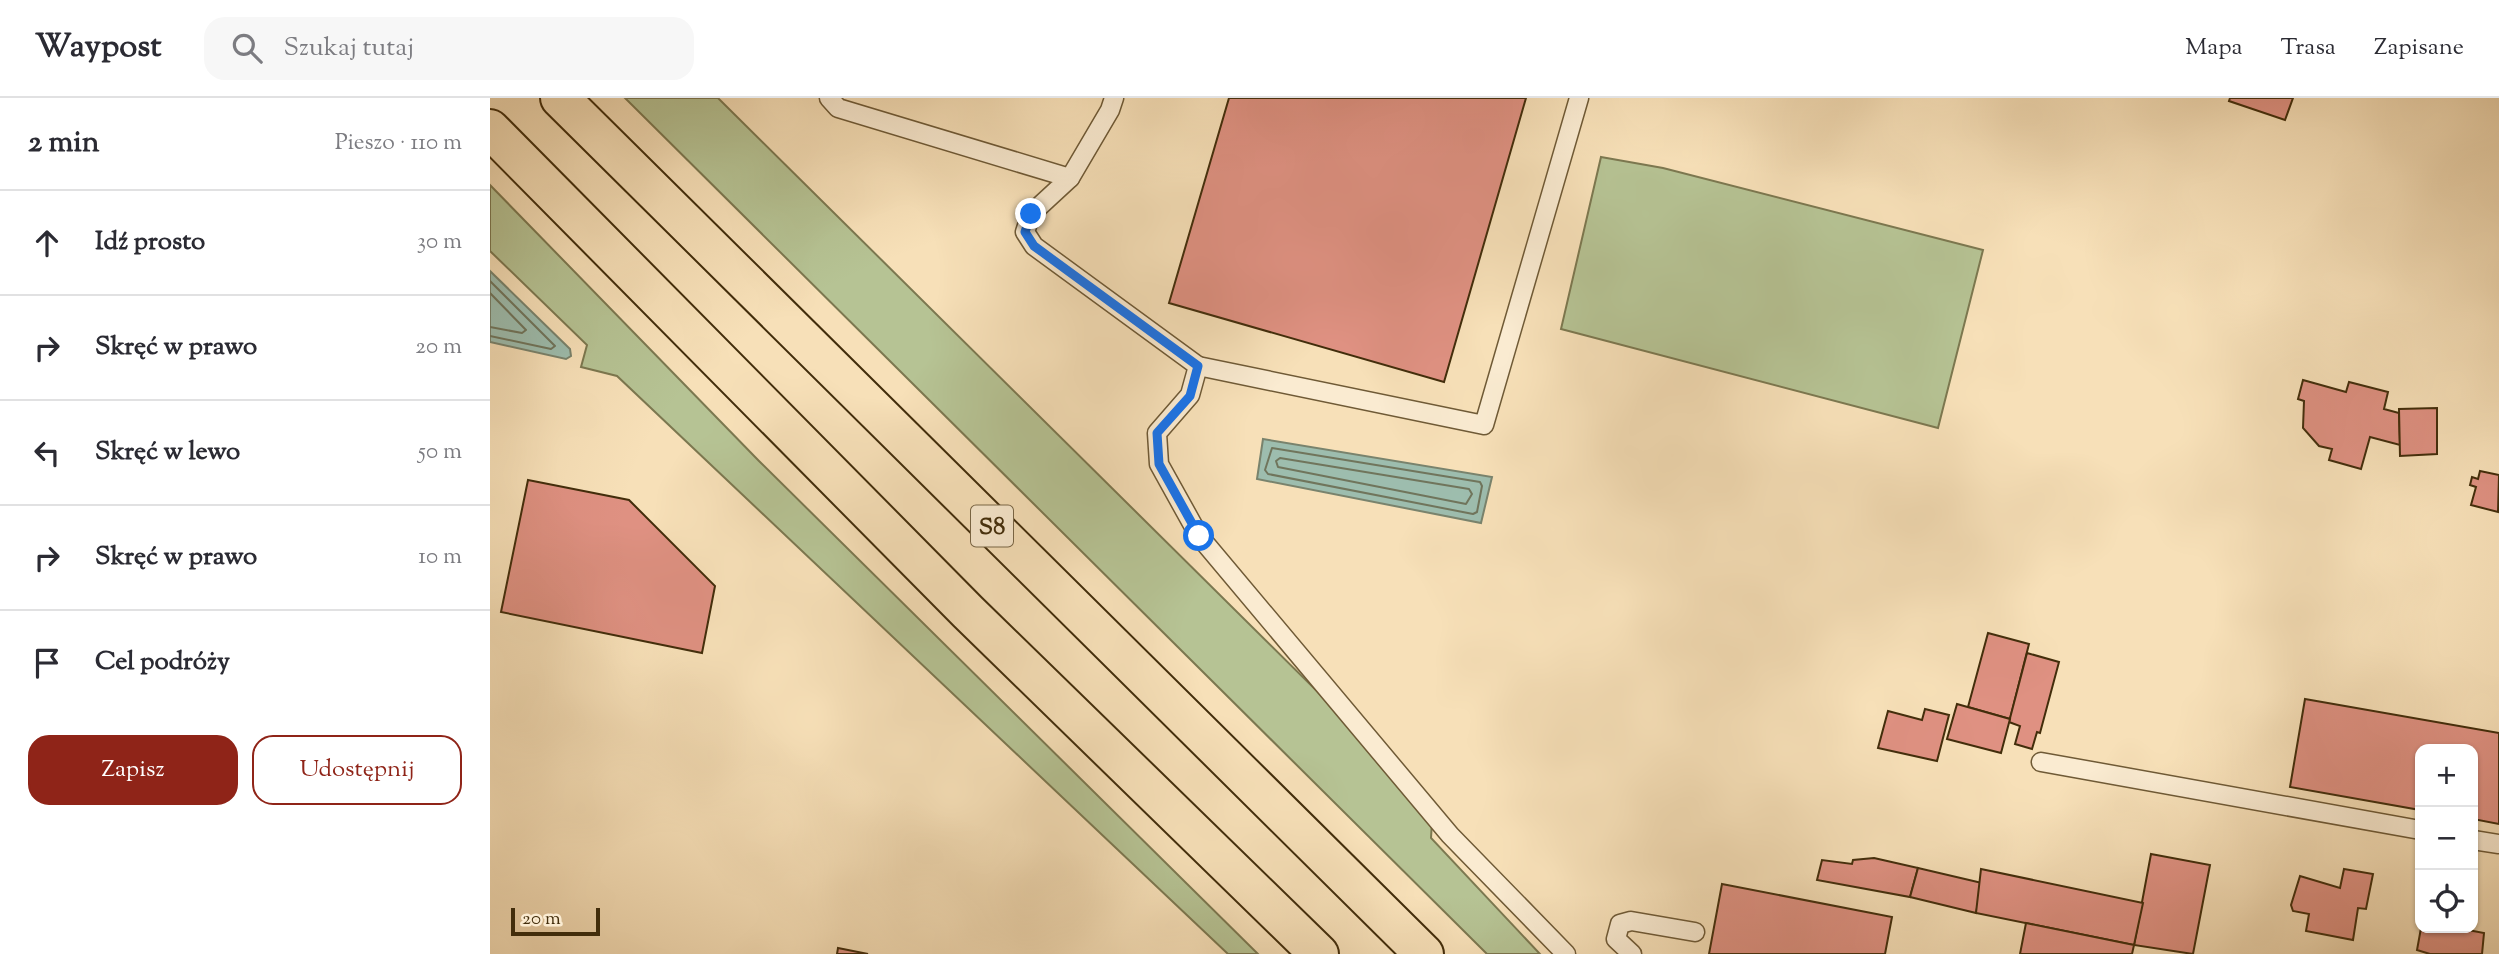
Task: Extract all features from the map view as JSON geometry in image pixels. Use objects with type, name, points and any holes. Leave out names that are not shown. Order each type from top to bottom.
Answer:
[{"type":"highway","name":"S8","points":[[559,98],[1424,954]]},
{"type":"highway","points":[[493,132],[968,612],[1320,954]]},
{"type":"lane","points":[[829,98],[838,108],[1070,178]]},
{"type":"lane","points":[[1114,98],[1110,110],[1070,178],[1031,214],[1025,232],[1034,246],[1198,366],[1484,425],[1578,98]]},
{"type":"lane","points":[[1198,366],[1190,396],[1157,433],[1159,464],[1199,536],[1450,835],[1566,954]]},
{"type":"lane","points":[[2041,762],[2415,829]]},
{"type":"lane","points":[[2478,841],[2499,844]]},
{"type":"lane","points":[[1632,954],[1616,939],[1620,924],[1632,921],[1695,932]]},
{"type":"green space","points":[[625,98],[718,98],[1433,806],[1431,838],[1540,954],[1487,954]]},
{"type":"green space","points":[[1601,157],[1663,168],[1983,250],[1938,428],[1561,329]]},
{"type":"green space","points":[[490,185],[759,461],[1258,954],[1228,954],[617,376],[581,367],[587,345],[490,251]]},
{"type":"water","points":[[490,271],[570,349],[571,356],[566,359],[490,342]]},
{"type":"water","points":[[1263,439],[1492,477],[1481,523],[1257,479]]},
{"type":"building","points":[[1229,98],[1526,98],[1444,382],[1169,303]]},
{"type":"building","points":[[2230,98],[2293,98],[2285,120],[2229,101]]},
{"type":"building","points":[[2303,380],[2346,392],[2349,382],[2388,392],[2384,409],[2399,413],[2400,445],[2370,437],[2361,469],[2329,460],[2332,449],[2319,446],[2303,428],[2304,401],[2298,399]]},
{"type":"building","points":[[2437,408],[2437,454],[2400,456],[2399,409]]},
{"type":"building","points":[[2480,471],[2499,475],[2498,512],[2471,505],[2476,487],[2470,485],[2472,477],[2478,479]]},
{"type":"building","points":[[528,480],[629,500],[715,586],[702,653],[501,612]]},
{"type":"building","points":[[1988,633],[2029,644],[2010,719],[1968,707]]},
{"type":"building","points":[[2027,653],[2059,662],[2040,733],[2037,732],[2032,749],[2015,744],[2020,726],[2009,722]]},
{"type":"building","points":[[2305,699],[2499,733],[2499,824],[2478,820],[2478,744],[2415,744],[2415,809],[2290,787]]},
{"type":"building","points":[[1957,704],[2010,719],[2001,753],[1947,739]]},
{"type":"building","points":[[1925,709],[1949,715],[1937,761],[1878,748],[1888,711],[1922,720]]},
{"type":"building","points":[[2151,854],[2210,865],[2193,954],[2134,945]]},
{"type":"building","points":[[1874,858],[1918,868],[1910,897],[1817,880],[1822,860],[1852,864],[1853,860]]},
{"type":"building","points":[[1918,868],[1982,883],[1976,913],[1910,897]]},
{"type":"building","points":[[1981,869],[2143,903],[2134,945],[1976,913]]},
{"type":"building","points":[[2344,869],[2373,874],[2366,909],[2358,908],[2353,940],[2306,931],[2309,914],[2293,911],[2291,905],[2300,876],[2340,888]]},
{"type":"building","points":[[1722,884],[1892,917],[1885,954],[1709,954]]},
{"type":"building","points":[[2026,923],[2134,945],[2132,954],[2020,954]]},
{"type":"building","points":[[2420,933],[2484,933],[2482,954],[2430,954],[2417,950]]},
{"type":"building","points":[[838,948],[868,954],[837,954]]},
{"type":"route","points":[[1031,214],[1025,232],[1034,246],[1198,366],[1190,396],[1157,433],[1159,464],[1199,536]]}]
